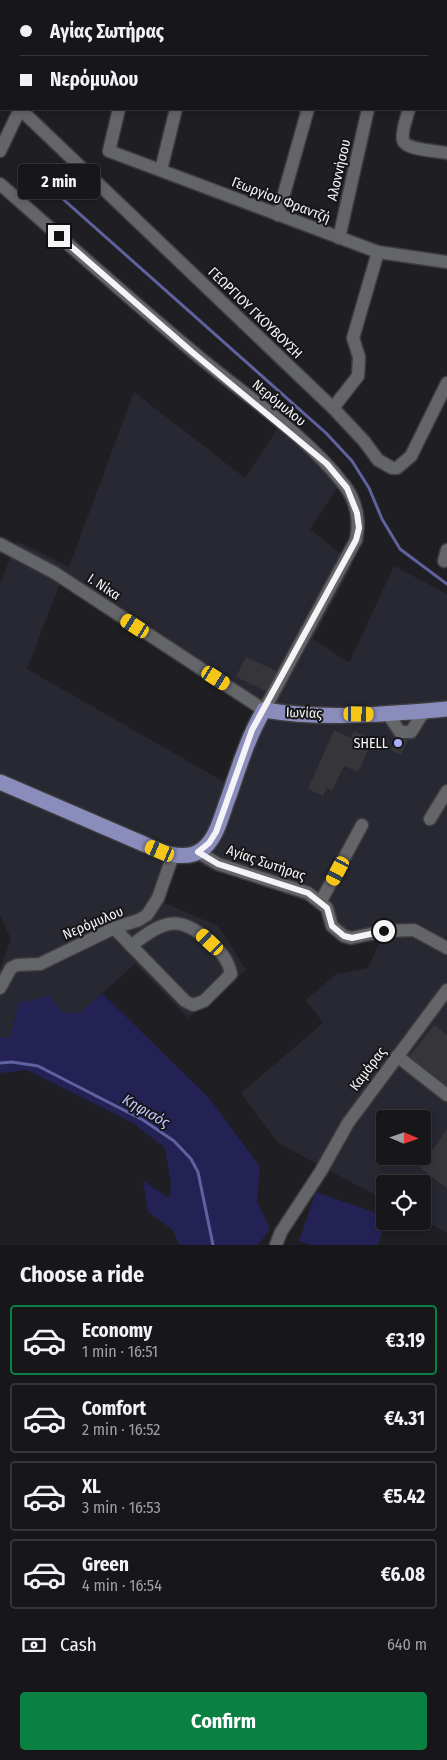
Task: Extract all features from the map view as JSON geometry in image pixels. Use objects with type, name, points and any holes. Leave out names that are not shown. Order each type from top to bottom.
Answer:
[{"type":"main road","name":"Ιωνίας","points":[[264,710],[284,713],[388,714],[447,710]]},
{"type":"main road","points":[[0,782],[173,856],[198,852],[209,843],[216,832],[252,730],[264,710]]},
{"type":"street","points":[[0,151],[20,110]]},
{"type":"street","name":"ΓΕΩΡΓΙΟΥ ΓΚΟΥΒΟΥΣΗ","points":[[21,110],[333,408],[378,460],[392,468],[397,468],[411,456],[447,383]]},
{"type":"street","name":"Γεωργίου Φραντζή","points":[[119,110],[109,151],[378,252],[447,262]]},
{"type":"street","points":[[161,170],[176,110]]},
{"type":"street","points":[[278,215],[308,110]]},
{"type":"street","name":"Αλοννήσου","points":[[339,238],[368,110]]},
{"type":"street","points":[[409,110],[402,138],[404,143],[409,147],[447,153]]},
{"type":"street","name":"Νερόμυλου","points":[[0,184],[192,352],[298,438],[327,464],[347,488],[357,513],[359,528],[356,540],[264,710]]},
{"type":"street","points":[[333,408],[358,376],[359,357],[353,338],[378,252]]},
{"type":"street","name":"Ι. Νίκα","points":[[0,544],[55,573],[264,710]]},
{"type":"street","points":[[430,819],[447,791]]},
{"type":"street","points":[[362,825],[321,901],[327,908],[332,926],[344,936],[352,938],[384,931],[414,930],[447,948]]},
{"type":"street","name":"Αγίας Σωτήρας","points":[[198,852],[218,864],[308,893],[321,901]]},
{"type":"street","name":"Νερόμυλου","points":[[0,988],[11,968],[16,965],[40,964],[114,928],[139,920],[147,915],[158,898],[173,856]]},
{"type":"street","points":[[114,928],[131,946],[185,1001],[193,1004],[204,1001],[231,974],[224,954],[197,930],[186,924],[162,924],[131,946]]},
{"type":"street","name":"Καμάρας","points":[[276,1245],[285,1224],[321,1172],[348,1123],[447,990]]},
{"type":"street","points":[[397,1056],[447,1095]]},
{"type":"shaded area","points":[[134,392],[245,478],[278,428],[330,472],[337,488],[310,529],[353,564],[313,639],[349,663],[394,566],[447,594],[447,935],[445,939],[447,940],[447,1233],[431,1224],[431,1175],[376,1175],[376,1195],[278,1143],[241,1093],[323,1023],[306,1000],[336,974],[368,968],[386,927],[344,935],[334,923],[332,910],[203,866],[192,858],[176,859],[160,901],[218,926],[246,970],[188,1018],[135,964],[80,1013],[63,1013],[49,995],[31,1001],[19,1001],[10,1038],[0,1037],[0,970],[11,939],[0,915],[0,584],[17,541],[69,567]],"holes":[[[60,583],[257,713],[226,783],[27,669]]]},
{"type":"shaded area","points":[[102,993],[210,1099],[260,1167],[257,1201],[270,1229],[258,1245],[179,1245],[173,1230],[148,1212],[143,1181],[169,1198],[171,1183],[165,1148],[133,1123],[27,1070],[0,1073],[0,1037],[10,1038],[19,1001],[31,1001],[49,995],[63,1013],[80,1013]]},
{"type":"shaded area","points":[[316,1192],[376,1213],[376,1230],[383,1230],[378,1245],[311,1245],[299,1241]]},
{"type":"building","points":[[246,657],[281,673],[272,694],[236,677]]},
{"type":"building","points":[[334,730],[351,738],[354,731],[373,740],[358,772],[344,766],[332,791],[327,788],[323,796],[308,789]]},
{"type":"building","points":[[398,735],[408,740],[401,755],[391,750]]},
{"type":"building","points":[[434,1025],[447,1035],[447,1087],[409,1057]]},
{"type":"building","points":[[447,1129],[447,1188],[420,1168],[422,1165],[431,1165],[431,1152]]},
{"type":"waterway","points":[[55,192],[326,433],[352,461],[369,488],[382,519],[400,549],[447,584]]},
{"type":"waterway","name":"Κηφισός","points":[[0,1063],[12,1062],[38,1066],[143,1120],[174,1141],[191,1159],[198,1172],[213,1245]]},
{"type":"place","name":"SHELL","points":[[398,743]]},
{"type":"route","points":[[59,236],[192,352],[298,438],[327,464],[347,488],[357,513],[359,528],[356,540],[252,730],[216,832],[209,843],[198,852],[218,864],[308,893],[321,901],[327,908],[332,926],[344,936],[352,938],[384,931]]}]
